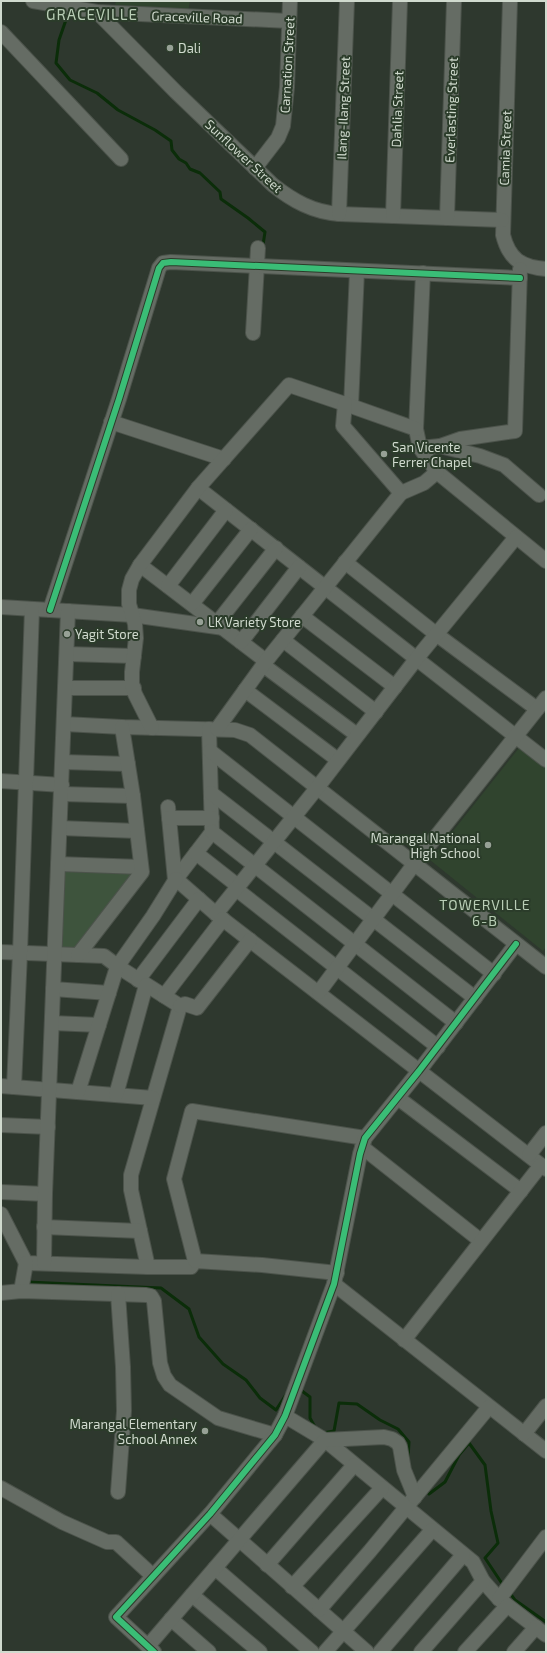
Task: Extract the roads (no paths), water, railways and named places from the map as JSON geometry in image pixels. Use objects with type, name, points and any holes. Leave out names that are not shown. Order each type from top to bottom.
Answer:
[{"type":"street","name":"Graceville Road","points":[[33,1],[97,12],[289,21]]},
{"type":"street","name":"Carnation Street","points":[[255,168],[278,138],[283,126],[287,87],[290,1]]},
{"type":"street","name":"Ilang-Ilang Street","points":[[339,214],[347,1]]},
{"type":"street","name":"Dahlia Street","points":[[393,216],[400,1]]},
{"type":"street","name":"Everlasting Street","points":[[447,218],[454,1]]},
{"type":"street","name":"Camia Street","points":[[510,1],[502,235],[505,244],[513,257],[520,263]]},
{"type":"street","name":"Sunflower Street","points":[[97,12],[176,92],[255,168],[285,194],[308,207],[317,211],[339,214],[502,220]]},
{"type":"street","points":[[1,32],[121,159]]},
{"type":"street","points":[[253,333],[258,248]]},
{"type":"street","points":[[50,610],[159,268],[163,263],[171,262],[520,278]]},
{"type":"street","points":[[420,448],[440,446],[460,439],[515,431],[520,263],[529,267],[546,269]]},
{"type":"street","points":[[357,271],[348,404],[343,426],[401,494]]},
{"type":"street","points":[[423,273],[416,429],[420,448],[437,472],[546,561]]},
{"type":"street","points":[[152,728],[134,688],[132,672],[136,638],[129,604],[129,590],[132,579],[140,565],[198,488],[289,385],[348,404],[416,429]]},
{"type":"street","points":[[111,422],[224,459]]},
{"type":"street","points":[[440,446],[480,456],[504,465],[540,495]]},
{"type":"street","points":[[78,1092],[117,966],[196,853],[212,825],[210,751],[213,729],[345,562],[401,494],[424,483],[437,472]]},
{"type":"street","points":[[198,488],[546,760]]},
{"type":"street","points":[[168,586],[226,510]]},
{"type":"street","points":[[192,604],[251,529]]},
{"type":"street","points":[[164,996],[220,916],[237,888],[317,788],[436,634],[516,537]]},
{"type":"street","points":[[220,625],[276,548]]},
{"type":"street","points":[[319,992],[415,863],[542,704],[436,634],[345,562]]},
{"type":"street","points":[[140,565],[220,625],[265,663],[358,735]]},
{"type":"street","points":[[241,642],[299,567]]},
{"type":"street","points":[[1,607],[132,615],[220,625]]},
{"type":"street","points":[[32,609],[20,953],[7,1087],[152,1098]]},
{"type":"street","points":[[44,1263],[45,1194],[68,612]]},
{"type":"street","points":[[302,616],[394,687]]},
{"type":"street","points":[[283,640],[376,712]]},
{"type":"street","points":[[67,654],[134,656]]},
{"type":"street","points":[[65,688],[134,688]]},
{"type":"street","points":[[245,690],[338,760]]},
{"type":"street","points":[[64,724],[235,730],[250,735],[546,966]]},
{"type":"street","points":[[78,955],[142,872],[133,796],[122,727]]},
{"type":"street","points":[[210,751],[494,974]]},
{"type":"street","points":[[62,762],[128,764]]},
{"type":"street","points":[[1,781],[133,796]]},
{"type":"street","points":[[211,793],[475,998]]},
{"type":"street","points":[[404,1340],[521,1191],[543,1167],[250,940],[176,880],[169,812],[212,825],[255,866],[456,1023]]},
{"type":"street","points":[[60,828],[137,831]]},
{"type":"street","points":[[196,853],[336,968],[438,1047]]},
{"type":"street","points":[[58,864],[141,867]]},
{"type":"street","points":[[116,1095],[142,982],[199,899]]},
{"type":"street","points":[[1,952],[104,956],[117,966],[180,1006],[184,1004],[197,1008],[250,940]]},
{"type":"street","points":[[410,1503],[400,1447],[396,1441],[389,1438],[325,1440],[171,1619],[151,1649],[116,1617],[210,1514],[275,1435],[285,1416],[336,1278],[364,1143],[516,944]]},
{"type":"street","points":[[53,989],[109,993]]},
{"type":"street","points":[[148,1267],[131,1190],[130,1175],[180,1006]]},
{"type":"street","points":[[52,1024],[99,1025]]},
{"type":"street","points":[[398,1098],[521,1191]]},
{"type":"street","points":[[26,1263],[191,1267],[195,1261],[174,1179],[192,1111],[364,1143],[481,1241]]},
{"type":"street","points":[[1,1125],[48,1127]]},
{"type":"street","points":[[529,1155],[546,1133]]},
{"type":"street","points":[[1,1192],[45,1194]]},
{"type":"street","points":[[1,1214],[26,1263],[21,1291]]},
{"type":"street","points":[[44,1227],[140,1232]]},
{"type":"street","points":[[195,1261],[262,1265],[336,1278],[404,1340],[546,1452]]},
{"type":"street","points":[[1,1293],[21,1291],[151,1296],[154,1301],[160,1363],[164,1376],[170,1385],[218,1418],[275,1435]]},
{"type":"street","points":[[118,1294],[123,1366],[124,1411],[118,1492]]},
{"type":"street","points":[[524,1434],[546,1406]]},
{"type":"street","points":[[319,1610],[489,1407]]},
{"type":"street","points":[[285,1416],[325,1440],[382,1488],[410,1503],[432,1530],[472,1562],[483,1580],[503,1602],[541,1631],[514,1652]]},
{"type":"street","points":[[267,1565],[354,1465]]},
{"type":"street","points":[[1,1488],[62,1522],[107,1542],[116,1542],[153,1576]]},
{"type":"street","points":[[292,1587],[382,1488]]},
{"type":"street","points":[[210,1514],[367,1652]]},
{"type":"street","points":[[325,1652],[432,1530]]},
{"type":"street","points":[[465,1652],[503,1602],[546,1537]]},
{"type":"street","points":[[380,1652],[463,1555]]},
{"type":"street","points":[[215,1568],[312,1652]]},
{"type":"street","points":[[421,1652],[483,1580]]},
{"type":"street","points":[[192,1594],[260,1652]]},
{"type":"street","points":[[171,1619],[208,1652]]},
{"type":"waterway","points":[[68,14],[59,40],[56,63],[70,80],[97,93],[118,110],[155,130],[171,141],[172,150],[179,159],[186,163],[190,169],[200,173],[220,192],[221,199],[265,232],[263,245]]},
{"type":"waterway","points":[[27,1282],[161,1288],[189,1309],[199,1337],[223,1364],[246,1380],[260,1398],[276,1410],[287,1393]]},
{"type":"waterway","points":[[302,1391],[310,1397],[310,1418],[315,1427]]},
{"type":"waterway","points":[[323,1433],[334,1431],[339,1403],[357,1404],[380,1420],[398,1429],[409,1442],[408,1459]]},
{"type":"waterway","points":[[429,1494],[445,1482],[459,1455],[469,1443],[485,1465],[491,1511],[498,1543],[485,1558],[503,1585]]},
{"type":"waterway","points":[[510,1593],[515,1600],[546,1622]]},
{"type":"place","name":"Dali","points":[[170,48]]},
{"type":"place","name":"San Vicente Ferrer Chapel","points":[[384,454]]},
{"type":"place","name":"LK Variety Store","points":[[200,622]]},
{"type":"place","name":"Yagit Store","points":[[67,634]]},
{"type":"place","name":"Marangal National High School","points":[[488,845]]},
{"type":"place","name":"Marangal Elementary School Annex","points":[[205,1431]]},
{"type":"district","name":"GRACEVILLE","points":[[92,14]]},
{"type":"district","name":"TOWERVILLE 6-B","points":[[485,912]]}]
